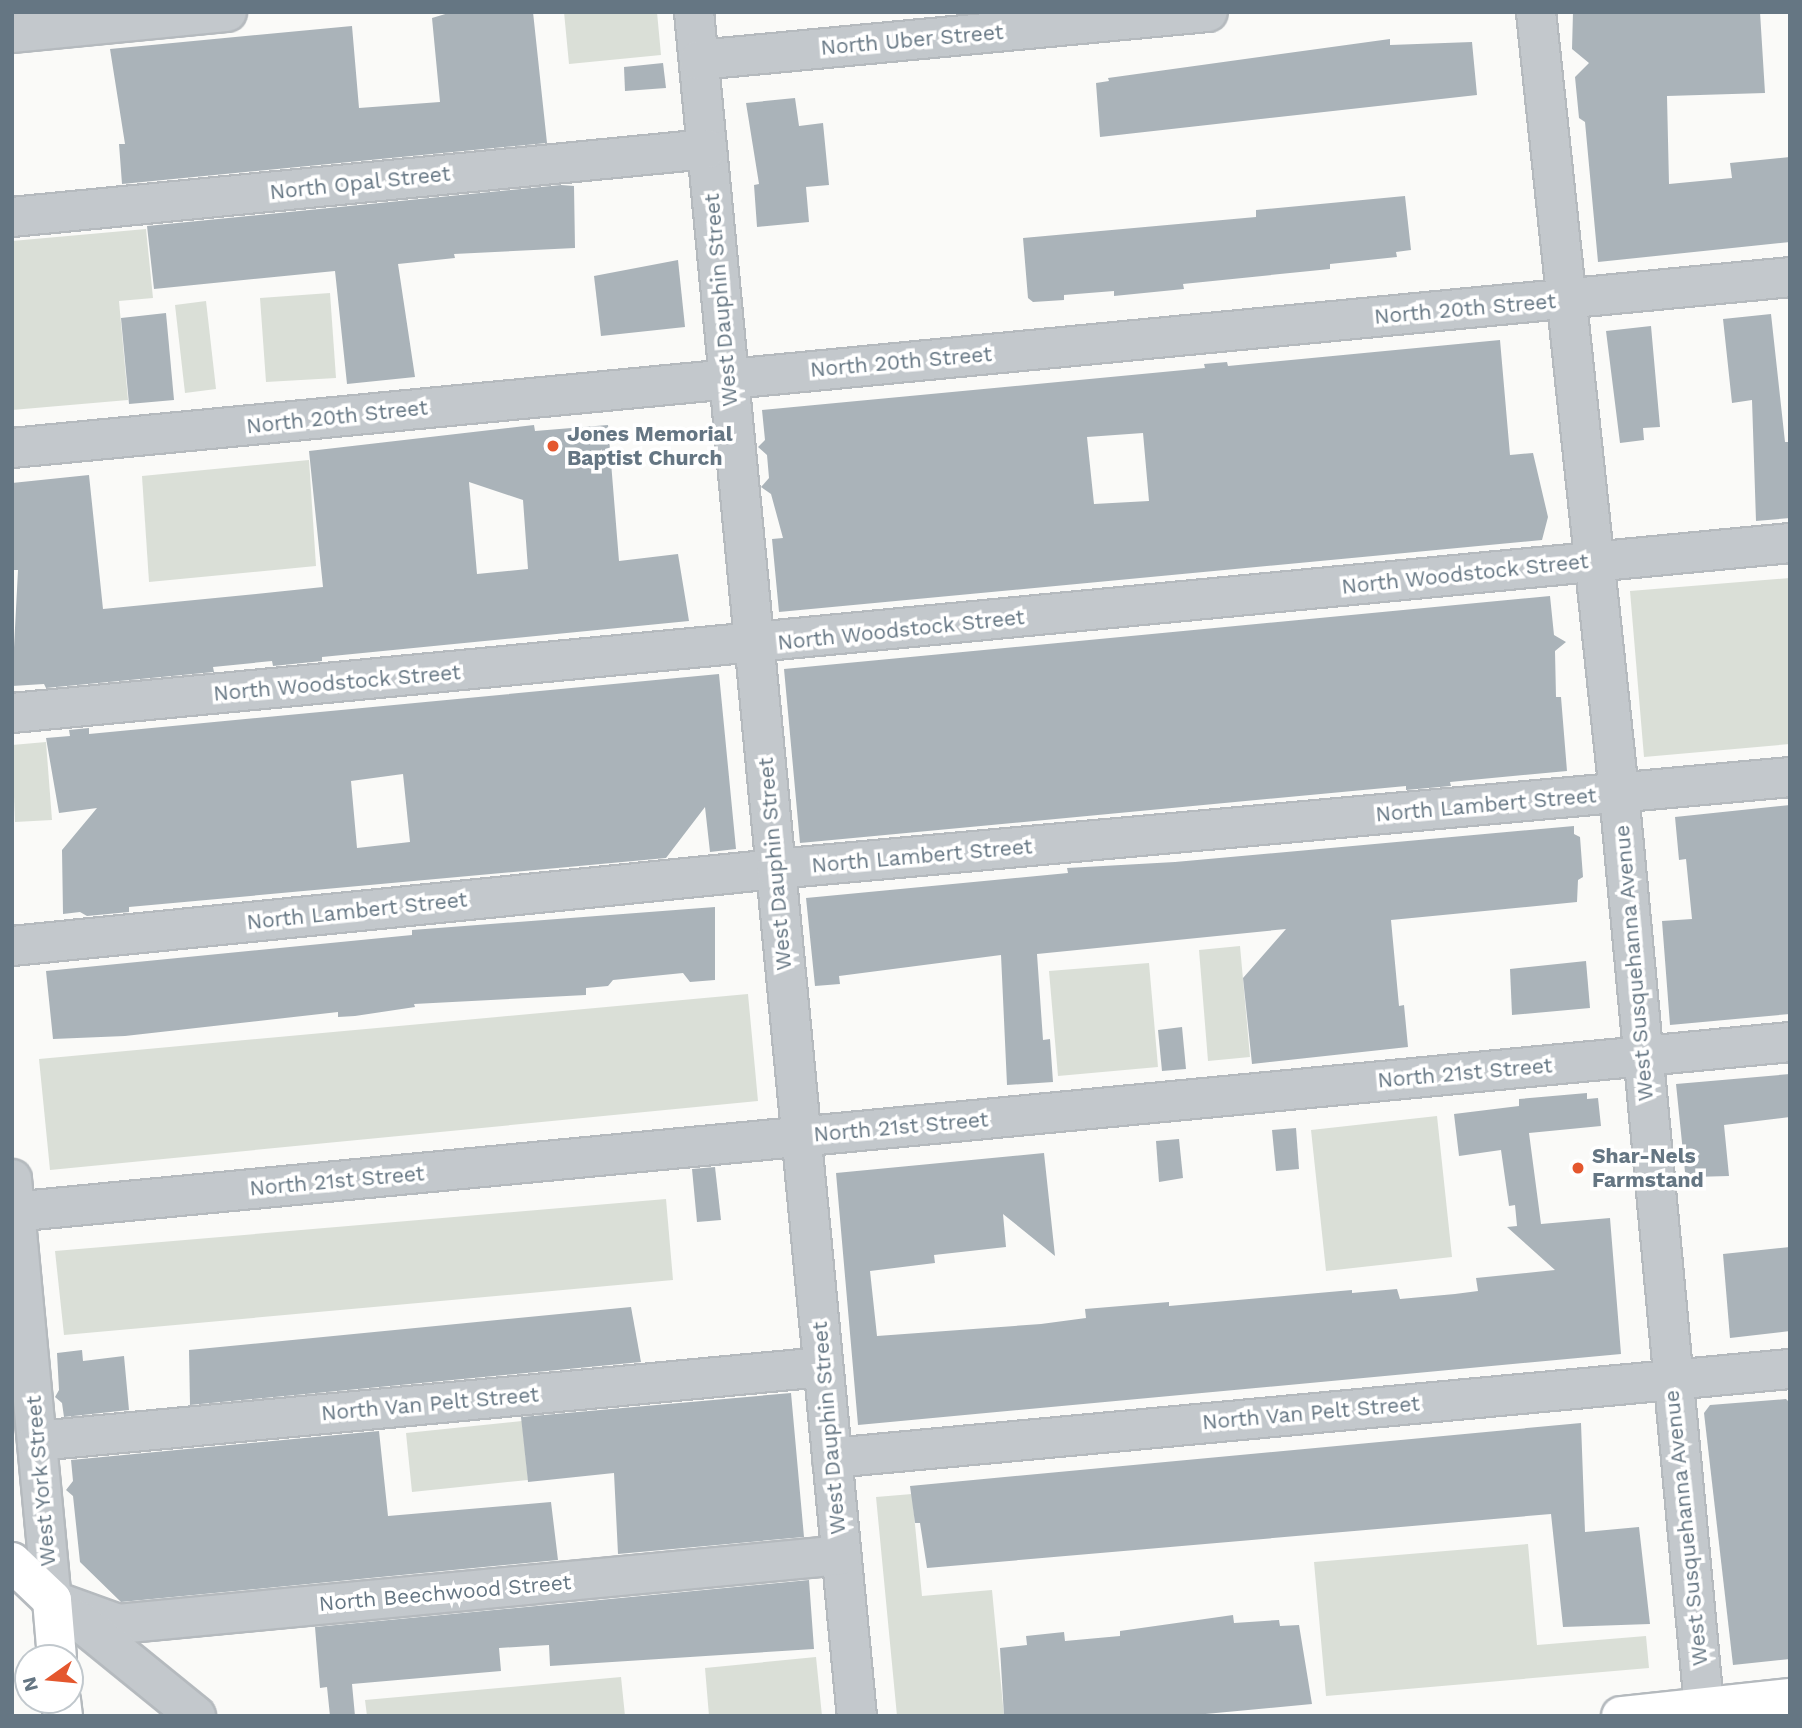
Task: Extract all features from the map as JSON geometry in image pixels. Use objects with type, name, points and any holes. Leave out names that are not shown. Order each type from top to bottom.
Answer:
[{"type":"main road","points":[[12,1562],[52,1600]]},
{"type":"main road","name":"West York Street","points":[[52,1600],[56,1644]]},
{"type":"main road","points":[[1621,1716],[1790,1698]]},
{"type":"street","points":[[12,33],[227,12]]},
{"type":"street","name":"West Dauphin Street","points":[[694,12],[857,1716]]},
{"type":"street","name":"North Uber Street","points":[[699,60],[1208,12]]},
{"type":"street","name":"West Susquehanna Avenue","points":[[1536,12],[1592,561],[1619,793],[1704,1706]]},
{"type":"street","name":"North Opal Street","points":[[12,217],[707,149]]},
{"type":"street","name":"North 20th Street","points":[[12,448],[1790,277]]},
{"type":"street","name":"North Woodstock Street","points":[[12,713],[754,645],[1790,543]]},
{"type":"street","name":"North Lambert Street","points":[[12,946],[776,869],[1790,777]]},
{"type":"street","name":"North 21st Street","points":[[13,1201],[801,1136],[1790,1042]]},
{"type":"street","name":"West York Street","points":[[13,1201],[52,1600]]},
{"type":"street","name":"North Van Pelt Street","points":[[37,1441],[823,1367]]},
{"type":"street","name":"North Van Pelt Street","points":[[832,1458],[1790,1369]]},
{"type":"street","name":"North Beechwood Street","points":[[52,1600],[118,1624],[841,1555]]},
{"type":"street","points":[[52,1600],[196,1716]]},
{"type":"shaded area","points":[[564,12],[657,12],[661,55],[569,64]]},
{"type":"shaded area","points":[[146,229],[153,298],[119,301],[128,400],[12,410],[12,241]]},
{"type":"shaded area","points":[[330,293],[336,378],[266,382],[260,298]]},
{"type":"shaded area","points":[[206,301],[216,389],[185,393],[175,305]]},
{"type":"shaded area","points":[[309,460],[316,566],[149,582],[142,476]]},
{"type":"shaded area","points":[[1790,578],[1790,744],[1644,757],[1630,591]]},
{"type":"shaded area","points":[[46,742],[52,820],[15,822],[12,745]]},
{"type":"shaded area","points":[[1240,946],[1250,1057],[1208,1061],[1199,950]]},
{"type":"shaded area","points":[[1149,963],[1158,1067],[1058,1076],[1049,971]]},
{"type":"shaded area","points":[[748,994],[758,1101],[50,1170],[39,1059]]},
{"type":"shaded area","points":[[1437,1116],[1452,1257],[1326,1271],[1311,1130]]},
{"type":"shaded area","points":[[666,1199],[673,1280],[64,1335],[55,1251]]},
{"type":"shaded area","points":[[522,1421],[528,1480],[412,1492],[406,1433]]},
{"type":"shaded area","points":[[912,1494],[922,1596],[992,1590],[1004,1716],[897,1716],[876,1497]]},
{"type":"shaded area","points":[[1528,1544],[1537,1645],[1646,1636],[1649,1668],[1326,1696],[1314,1562]]},
{"type":"shaded area","points":[[816,1657],[822,1716],[709,1716],[705,1668]]},
{"type":"shaded area","points":[[621,1677],[625,1716],[367,1716],[365,1700]]},
{"type":"building","points":[[452,12],[533,12],[547,143],[122,184],[119,144],[125,144],[110,49],[352,26],[359,108],[440,102],[432,18]]},
{"type":"building","points":[[1573,12],[1760,12],[1765,93],[1667,96],[1669,184],[1732,178],[1730,163],[1790,157],[1790,242],[1598,262],[1585,122],[1579,118],[1575,77],[1589,63],[1572,49]]},
{"type":"building","points":[[1390,39],[1390,45],[1472,42],[1477,95],[1100,137],[1096,83],[1109,81],[1108,78]]},
{"type":"building","points":[[663,63],[666,88],[625,91],[624,67]]},
{"type":"building","points":[[795,98],[799,126],[823,123],[829,185],[806,187],[809,222],[757,227],[754,185],[759,184],[746,103]]},
{"type":"building","points":[[561,185],[574,186],[575,248],[454,254],[455,258],[398,264],[415,377],[347,384],[335,271],[154,289],[147,226]]},
{"type":"building","points":[[1405,196],[1411,250],[1396,252],[1397,257],[1330,264],[1330,269],[1183,284],[1184,289],[1114,296],[1114,291],[1064,295],[1064,300],[1033,302],[1028,298],[1023,238],[1256,217],[1256,210]]},
{"type":"building","points":[[678,260],[685,327],[601,336],[594,276]]},
{"type":"building","points":[[166,313],[174,400],[129,404],[121,318]]},
{"type":"building","points":[[1771,314],[1785,442],[1790,442],[1790,518],[1756,521],[1752,400],[1732,403],[1723,319]]},
{"type":"building","points":[[1651,326],[1660,427],[1643,428],[1644,440],[1620,443],[1606,331]]},
{"type":"building","points":[[1500,340],[1510,455],[1533,453],[1548,517],[1542,540],[779,612],[772,539],[783,538],[771,494],[761,487],[769,478],[767,455],[758,447],[765,440],[762,410],[1205,368],[1204,364],[1227,362],[1228,366]],"holes":[[[1143,433],[1149,501],[1094,504],[1087,437]]]},
{"type":"building","points":[[534,425],[535,431],[608,425],[619,561],[678,554],[689,621],[322,657],[322,661],[273,666],[272,661],[213,667],[214,672],[46,688],[44,684],[12,686],[18,570],[12,570],[12,483],[89,475],[103,609],[323,587],[309,451]],"holes":[[[469,482],[523,500],[528,569],[477,574]]]},
{"type":"building","points":[[1550,596],[1554,635],[1566,642],[1555,651],[1556,697],[1561,697],[1567,771],[1450,782],[1451,786],[1406,790],[1406,786],[800,843],[784,669]]},
{"type":"building","points":[[719,674],[736,849],[710,852],[705,807],[666,858],[129,907],[129,912],[87,916],[80,912],[63,914],[62,850],[97,808],[59,813],[46,738],[70,736],[69,730],[89,728],[89,734]],"holes":[[[403,774],[410,842],[357,848],[351,781]]]},
{"type":"building","points":[[1790,805],[1790,1014],[1670,1025],[1662,921],[1692,919],[1686,859],[1679,860],[1675,817]]},
{"type":"building","points":[[1574,826],[1574,834],[1580,837],[1583,877],[1578,880],[1577,902],[1391,920],[1399,1006],[1404,1005],[1408,1047],[1252,1064],[1243,978],[1286,929],[1037,954],[1043,1040],[1050,1039],[1053,1082],[1007,1085],[1001,955],[839,976],[840,984],[815,986],[806,898],[1068,873],[1067,868],[1175,862]]},
{"type":"building","points":[[715,907],[715,980],[690,982],[683,973],[613,980],[608,986],[586,988],[586,995],[414,1004],[415,1007],[355,1016],[338,1017],[338,1012],[125,1036],[53,1039],[46,971],[412,935],[412,930]]},
{"type":"building","points":[[1586,961],[1590,1008],[1512,1015],[1510,969]]},
{"type":"building","points":[[1182,1027],[1186,1069],[1162,1071],[1158,1030]]},
{"type":"building","points":[[1790,1074],[1790,1117],[1724,1125],[1729,1176],[1693,1177],[1685,1172],[1676,1084]]},
{"type":"building","points":[[1587,1093],[1587,1099],[1598,1098],[1601,1126],[1529,1133],[1541,1224],[1610,1218],[1621,1354],[858,1425],[836,1173],[1044,1153],[1055,1256],[1003,1214],[1006,1247],[934,1255],[935,1263],[870,1271],[877,1336],[1041,1324],[1086,1318],[1085,1309],[1169,1302],[1169,1306],[1352,1290],[1352,1293],[1397,1289],[1400,1299],[1455,1294],[1478,1291],[1476,1278],[1555,1270],[1507,1227],[1517,1226],[1515,1205],[1509,1206],[1501,1150],[1459,1156],[1454,1114],[1519,1106],[1519,1099]]},
{"type":"building","points":[[1296,1128],[1299,1169],[1276,1171],[1272,1130]]},
{"type":"building","points":[[1179,1139],[1183,1178],[1159,1182],[1156,1141]]},
{"type":"building","points":[[715,1167],[721,1220],[697,1222],[692,1169]]},
{"type":"building","points":[[1790,1247],[1790,1331],[1730,1338],[1723,1254]]},
{"type":"building","points":[[631,1307],[641,1362],[190,1405],[189,1350]]},
{"type":"building","points":[[82,1350],[83,1361],[124,1356],[129,1410],[64,1417],[62,1403],[55,1397],[59,1390],[57,1353]]},
{"type":"building","points":[[791,1393],[804,1537],[618,1554],[614,1473],[528,1482],[521,1417]]},
{"type":"building","points":[[1786,1399],[1790,1403],[1790,1659],[1733,1665],[1704,1413],[1710,1405]]},
{"type":"building","points":[[1581,1423],[1585,1532],[1639,1527],[1650,1624],[1563,1627],[1551,1514],[927,1568],[920,1523],[915,1523],[910,1486]]},
{"type":"building","points":[[379,1431],[388,1516],[551,1502],[558,1560],[121,1602],[80,1562],[73,1496],[66,1490],[73,1481],[71,1460]]},
{"type":"building","points":[[809,1580],[814,1649],[550,1666],[549,1645],[499,1648],[501,1671],[352,1684],[355,1716],[330,1716],[327,1687],[320,1688],[315,1627]]},
{"type":"building","points":[[1233,1615],[1234,1623],[1279,1620],[1280,1626],[1299,1625],[1312,1704],[1184,1716],[1004,1716],[1000,1648],[1027,1645],[1026,1636],[1064,1632],[1065,1641],[1120,1636],[1120,1631]]},
{"type":"place","name":"Jones Memorial Baptist Church","points":[[553,446]]},
{"type":"place","name":"Shar-Nels Farmstand","points":[[1578,1168]]}]
